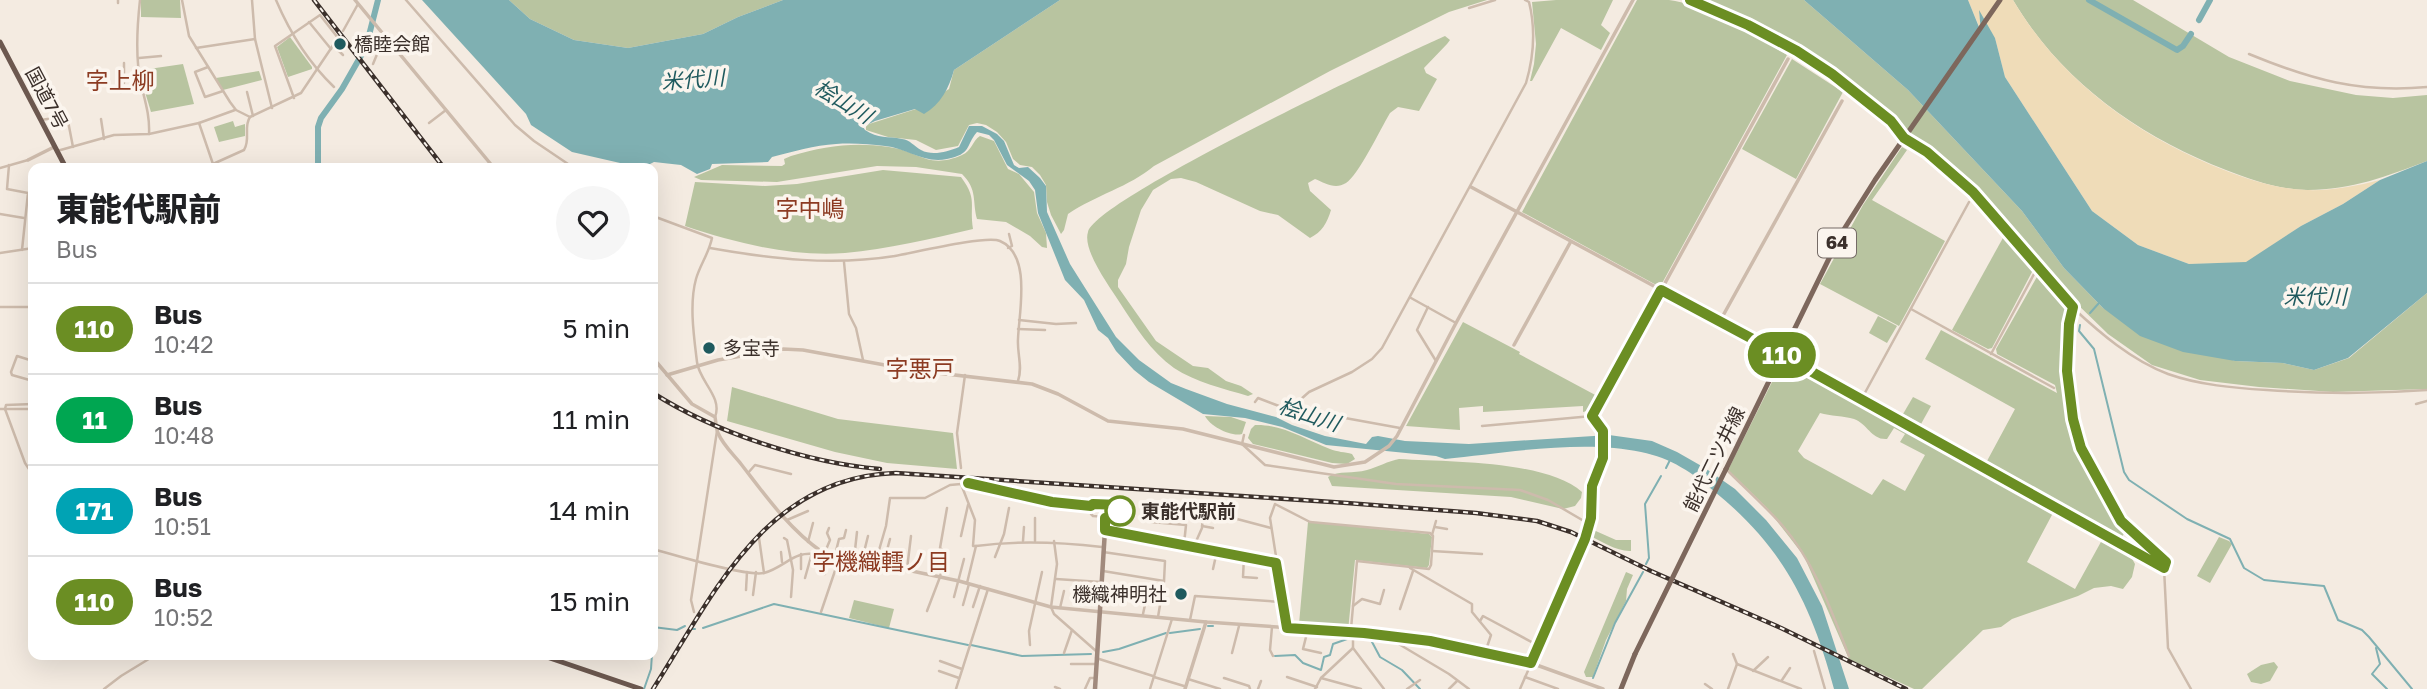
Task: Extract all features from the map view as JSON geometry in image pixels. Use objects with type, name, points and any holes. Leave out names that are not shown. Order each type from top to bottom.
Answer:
[{"type":"highway","name":"国道7号","points":[[0,42],[63,163]]},
{"type":"highway","points":[[556,660],[641,689]]},
{"type":"main road","name":"能代二ツ井線","points":[[1621,689],[1635,654],[1841,234],[2000,0]]},
{"type":"main road","points":[[1095,689],[1105,530]]},
{"type":"street","points":[[140,0],[139,58],[149,134]]},
{"type":"street","points":[[182,0],[185,26],[196,48],[236,110],[252,116]]},
{"type":"street","points":[[252,0],[255,39],[272,108]]},
{"type":"street","points":[[276,0],[291,34],[317,71],[334,87]]},
{"type":"street","points":[[406,0],[515,125],[567,163]]},
{"type":"street","points":[[1469,8],[1495,0]]},
{"type":"street","points":[[1292,407],[1309,392],[1340,379],[1372,359],[1382,348],[1524,89],[1534,40],[1531,11],[1528,2],[1524,0]]},
{"type":"street","points":[[667,374],[718,360],[783,349],[803,350],[912,370],[1018,381],[1043,387],[1108,421],[1183,429],[1334,467],[1365,463],[1389,446],[1397,436],[1633,0]]},
{"type":"street","points":[[1690,0],[1748,25],[1819,65],[1891,121],[1904,138],[1927,152],[1973,192],[2073,307],[2133,356],[2167,373],[2193,381],[2250,389],[2369,394],[2427,390]]},
{"type":"street","points":[[343,31],[357,3],[490,163]]},
{"type":"street","points":[[215,163],[244,150],[247,145],[247,122],[252,116],[294,98],[317,71],[338,38],[320,15],[275,47],[294,98]]},
{"type":"street","points":[[309,22],[343,55]]},
{"type":"street","points":[[373,64],[385,35]]},
{"type":"street","points":[[196,48],[255,39]]},
{"type":"street","points":[[2249,54],[2321,80],[2352,86],[2427,87]]},
{"type":"street","points":[[139,58],[161,56]]},
{"type":"street","points":[[1592,416],[1787,59]]},
{"type":"street","points":[[121,92],[124,63]]},
{"type":"street","points":[[208,67],[195,72],[205,97],[223,91]]},
{"type":"street","points":[[247,92],[252,116]]},
{"type":"street","points":[[1720,321],[1842,101]]},
{"type":"street","points":[[0,168],[56,149],[74,148],[114,135],[149,134],[199,123],[236,110]]},
{"type":"street","points":[[429,123],[446,110]]},
{"type":"street","points":[[41,120],[68,117],[74,148]]},
{"type":"street","points":[[101,119],[104,139]]},
{"type":"street","points":[[199,123],[213,163]]},
{"type":"street","points":[[7,189],[9,164]]},
{"type":"street","points":[[1471,187],[1720,321],[2164,568]]},
{"type":"street","points":[[0,189],[28,193],[22,250]]},
{"type":"street","points":[[1861,400],[1969,202]]},
{"type":"street","points":[[0,214],[25,218]]},
{"type":"street","points":[[658,218],[712,238],[702,260],[693,295],[697,366],[717,408],[717,431],[691,600],[694,612]]},
{"type":"street","points":[[1008,247],[1012,246],[1009,234]]},
{"type":"street","points":[[709,248],[770,258],[844,262],[995,239],[1008,247],[1020,266],[1018,357],[1021,373],[1018,381]]},
{"type":"street","points":[[1514,345],[1571,242]]},
{"type":"street","points":[[0,253],[28,249]]},
{"type":"street","points":[[844,262],[849,314],[856,328],[863,360]]},
{"type":"street","points":[[1991,354],[2034,274]]},
{"type":"street","points":[[1410,298],[1456,323]]},
{"type":"street","points":[[0,307],[28,307]]},
{"type":"street","points":[[1428,307],[1417,330],[1436,361]]},
{"type":"street","points":[[2073,307],[2069,324],[2067,371],[2073,419],[2081,448],[2121,521],[2166,562],[2164,568],[2168,648],[2191,689]]},
{"type":"street","points":[[1910,309],[2054,388]]},
{"type":"street","points":[[1019,320],[1076,323]]},
{"type":"street","points":[[1018,329],[1045,330]]},
{"type":"street","points":[[28,359],[17,356],[11,372],[12,375],[28,380]]},
{"type":"street","points":[[658,364],[692,404],[715,417]]},
{"type":"street","points":[[961,468],[957,433],[965,375]]},
{"type":"street","points":[[1255,401],[1258,398],[1279,405],[1400,428]]},
{"type":"street","points":[[2416,404],[2427,401]]},
{"type":"street","points":[[2,409],[6,405],[28,404]]},
{"type":"street","points":[[2,409],[28,409]]},
{"type":"street","points":[[2,409],[28,468]]},
{"type":"street","points":[[1482,426],[1592,416]]},
{"type":"street","points":[[1520,689],[1589,524],[1592,486],[1603,458],[1604,436],[1592,416]]},
{"type":"street","points":[[717,431],[787,520],[808,542],[823,552],[968,583],[1051,607],[1430,641],[1531,663],[1603,689]]},
{"type":"street","points":[[1242,444],[1244,435]]},
{"type":"street","points":[[1242,444],[1265,465],[1396,484],[1520,490],[1548,500],[1589,524]]},
{"type":"street","points":[[748,473],[755,466],[791,474]]},
{"type":"street","points":[[1726,469],[1783,527],[1811,567],[1825,593],[1849,656]]},
{"type":"street","points":[[968,483],[1052,502],[1091,506],[1120,505],[1119,518],[1093,516],[1091,506]]},
{"type":"street","points":[[875,564],[886,526],[890,498],[925,498],[950,485],[961,484],[975,520],[973,545],[976,545]]},
{"type":"street","points":[[1194,547],[1202,526],[1204,502]]},
{"type":"street","points":[[1287,628],[1269,517],[1275,504],[1310,522],[1432,535]]},
{"type":"street","points":[[961,536],[968,505]]},
{"type":"street","points":[[1172,524],[1173,507],[1152,506],[1151,522],[1172,524],[1186,525],[1184,545]]},
{"type":"street","points":[[927,611],[946,556],[940,548],[947,508]]},
{"type":"street","points":[[995,557],[1004,534],[1009,508]]},
{"type":"street","points":[[787,520],[808,511]]},
{"type":"street","points":[[1222,515],[1271,528]]},
{"type":"street","points":[[1035,518],[1035,541]]},
{"type":"street","points":[[1105,518],[1105,530],[1276,563]]},
{"type":"street","points":[[1384,689],[1353,648],[1351,629],[1356,561],[1429,569],[1436,521]]},
{"type":"street","points":[[808,542],[813,523]]},
{"type":"street","points":[[1202,526],[1213,528]]},
{"type":"street","points":[[1023,541],[1024,527]]},
{"type":"street","points":[[1435,527],[1447,529]]},
{"type":"street","points":[[658,550],[747,572],[764,573],[800,554],[819,555],[830,540],[827,533],[829,528]]},
{"type":"street","points":[[821,612],[839,538],[844,538],[846,530]]},
{"type":"street","points":[[854,559],[858,532]]},
{"type":"street","points":[[862,561],[868,536]]},
{"type":"street","points":[[906,569],[911,536]]},
{"type":"street","points":[[759,538],[764,573]]},
{"type":"street","points":[[784,538],[787,540],[793,570],[790,597]]},
{"type":"street","points":[[883,565],[890,539]]},
{"type":"street","points":[[976,545],[1054,541],[1165,561],[1158,617]]},
{"type":"street","points":[[1054,541],[1057,564],[1051,607],[1054,614],[1096,651]]},
{"type":"street","points":[[963,605],[976,545]]},
{"type":"street","points":[[1213,569],[1217,551]]},
{"type":"street","points":[[1432,551],[1482,554]]},
{"type":"street","points":[[781,552],[782,564]]},
{"type":"street","points":[[805,578],[812,553]]},
{"type":"street","points":[[800,554],[801,569]]},
{"type":"street","points":[[825,574],[835,555]]},
{"type":"street","points":[[1244,557],[1243,577],[1258,578]]},
{"type":"street","points":[[954,597],[964,559]]},
{"type":"street","points":[[1400,609],[1411,569]]},
{"type":"street","points":[[1411,569],[1472,604],[1472,612],[1491,635],[1485,653]]},
{"type":"street","points":[[1103,571],[1164,582]]},
{"type":"street","points":[[746,590],[747,572]]},
{"type":"street","points":[[753,595],[756,572]]},
{"type":"street","points":[[1030,645],[1029,631],[1042,572]]},
{"type":"street","points":[[1056,579],[1101,582]]},
{"type":"street","points":[[973,607],[980,586]]},
{"type":"street","points":[[957,689],[988,589]]},
{"type":"street","points":[[1353,606],[1362,599],[1380,604],[1384,590]]},
{"type":"street","points":[[1060,608],[1064,591]]},
{"type":"street","points":[[1190,620],[1195,596],[1283,603]]},
{"type":"street","points":[[1143,616],[1146,600]]},
{"type":"street","points":[[1480,621],[1483,616],[1539,646]]},
{"type":"street","points":[[1150,689],[1172,618]]},
{"type":"street","points":[[1071,664],[1096,661],[1154,676],[1185,688],[1206,622]]},
{"type":"street","points":[[1232,653],[1240,624]]},
{"type":"street","points":[[1272,627],[1270,650],[1273,656]]},
{"type":"street","points":[[1064,653],[1072,629]]},
{"type":"street","points":[[1307,629],[1303,649],[1321,653]]},
{"type":"street","points":[[1384,635],[1469,689]]},
{"type":"street","points":[[1287,677],[1316,688],[1321,678],[1353,648]]},
{"type":"street","points":[[1814,651],[1825,689]]},
{"type":"street","points":[[1728,689],[1737,664],[1733,654]]},
{"type":"street","points":[[1753,671],[1768,657]]},
{"type":"street","points":[[104,689],[148,660]]},
{"type":"street","points":[[940,661],[962,669]]},
{"type":"street","points":[[1737,664],[1801,689]]},
{"type":"street","points":[[1782,681],[1790,668]]},
{"type":"street","points":[[939,671],[959,678]]},
{"type":"street","points":[[1525,677],[1558,689]]},
{"type":"street","points":[[1085,689],[1090,678],[1096,678]]},
{"type":"street","points":[[1224,678],[1250,686],[1250,689]]},
{"type":"street","points":[[1321,678],[1361,689]]},
{"type":"street","points":[[1188,679],[1220,689]]},
{"type":"street","points":[[1449,689],[1458,680]]},
{"type":"street","points":[[1258,689],[1261,681]]},
{"type":"street","points":[[1407,689],[1417,682]]},
{"type":"street","points":[[1705,684],[1712,689]]},
{"type":"street","points":[[1055,687],[1060,689]]},
{"type":"green space","points":[[141,0],[180,0],[181,18],[141,17]]},
{"type":"green space","points":[[509,0],[783,0],[703,34],[628,48],[574,40],[530,19]]},
{"type":"green space","points":[[1060,0],[1487,0],[1449,12],[1330,71],[1154,166],[1134,180],[1079,207],[1068,214],[1061,234],[1051,215],[1046,185],[1040,175],[1032,167],[1020,165],[1013,159],[1006,142],[986,125],[969,125],[958,146],[936,150],[916,140],[888,137],[866,130],[866,125],[916,109],[949,89],[954,70]]},
{"type":"green space","points":[[1613,0],[1601,25],[1610,33],[1601,50],[1561,28],[1530,81],[1536,44],[1532,2]]},
{"type":"green space","points":[[1637,0],[1669,0],[1698,8],[1730,22],[1787,55],[1660,287],[1522,212]]},
{"type":"green space","points":[[1695,0],[1804,0],[1908,90],[2022,211],[2064,268],[2103,308],[2235,361],[2283,363],[2314,370],[2349,358],[2427,293],[2427,389],[2333,392],[2259,387],[2200,380],[2152,365],[2108,334],[2072,299],[1971,187],[1928,150],[1903,134],[1893,120],[1854,88],[1799,49],[1753,24]]},
{"type":"green space","points":[[2013,0],[2133,0],[2229,57],[2290,81],[2356,95],[2393,98],[2427,95],[2427,161],[2369,181],[2324,189],[2298,190],[2277,186],[2226,170],[2162,140],[2104,103],[2054,56]]},
{"type":"green space","points":[[1445,36],[1450,40],[1424,68],[1426,73],[1437,79],[1419,111],[1398,107],[1390,113],[1363,162],[1346,183],[1334,186],[1315,179],[1308,183],[1310,191],[1331,210],[1324,227],[1310,238],[1278,215],[1260,211],[1196,182],[1181,178],[1171,179],[1153,190],[1141,210],[1118,287],[1156,341],[1193,366],[1208,368],[1226,381],[1253,394],[1248,396],[1201,381],[1166,362],[1144,338],[1104,278],[1089,248],[1088,232],[1104,215],[1192,161]]},
{"type":"green space","points":[[290,37],[312,69],[288,77],[277,47]]},
{"type":"green space","points":[[1792,59],[1843,92],[1796,179],[1742,149]]},
{"type":"green space","points":[[183,64],[194,104],[151,112],[142,82],[142,70]]},
{"type":"green space","points":[[259,71],[262,80],[223,90],[216,78]]},
{"type":"green space","points":[[233,121],[235,127],[245,124],[245,136],[219,142],[214,127]]},
{"type":"green space","points":[[980,136],[994,141],[1008,169],[1019,174],[1034,192],[1037,213],[1046,233],[1047,248],[1006,222],[977,219],[970,185],[962,174],[916,167],[877,166],[777,182],[701,180],[694,177],[722,165],[782,166],[785,164],[784,159],[791,156],[827,147],[851,145],[889,147],[940,161],[965,153]]},
{"type":"green space","points":[[1902,147],[1907,150],[1872,200],[1945,241],[1899,326],[1820,284],[1863,205]]},
{"type":"green space","points":[[883,170],[961,177],[971,197],[973,229],[877,249],[825,254],[764,247],[685,226],[695,182],[765,186],[797,184]]},
{"type":"green space","points":[[2004,236],[2033,270],[1992,348],[1988,349],[1952,330]]},
{"type":"green space","points":[[2038,275],[2044,275],[2071,306],[2065,365],[2073,424],[2094,480],[2126,530],[2122,537],[1987,461],[2015,409],[1925,359],[1941,330],[2057,393],[2055,385],[1997,354],[1996,349]]},
{"type":"green space","points":[[1878,316],[1897,326],[1887,343],[1869,333]]},
{"type":"green space","points":[[1463,322],[1599,397],[1591,410],[1583,412],[1583,406],[1483,412],[1483,406],[1459,408],[1460,430],[1406,426]]},
{"type":"green space","points":[[1786,366],[1840,393],[2053,513],[2027,562],[2075,589],[2102,540],[2130,555],[2135,564],[2132,577],[2123,589],[2111,586],[2094,588],[2012,619],[2001,627],[1983,630],[1922,689],[1914,689],[1849,659],[1804,556],[1766,507],[1728,470],[1779,368]],"holes":[[[1820,413],[1854,419],[1882,439],[1887,439],[1894,428],[1905,434],[1900,442],[1925,455],[1905,491],[1883,479],[1872,495],[1804,458],[1798,451]]]},
{"type":"green space","points":[[732,387],[838,419],[953,433],[957,469],[887,463],[835,452],[727,421]]},
{"type":"green space","points":[[1913,397],[1931,406],[1921,424],[1903,414]]},
{"type":"green space","points":[[1205,416],[1231,417],[1246,422],[1242,434],[1232,434],[1216,427]]},
{"type":"green space","points":[[1255,425],[1284,430],[1333,450],[1352,454],[1355,459],[1347,464],[1332,463],[1253,444],[1248,438]]},
{"type":"green space","points":[[1399,459],[1469,462],[1521,468],[1566,482],[1582,492],[1581,498],[1575,506],[1563,509],[1511,497],[1332,486],[1328,477],[1367,470]]},
{"type":"green space","points":[[1308,522],[1429,534],[1432,537],[1429,565],[1427,568],[1355,560],[1348,631],[1299,624]]},
{"type":"green space","points":[[1589,528],[1616,540],[1631,540],[1631,551],[1603,543],[1587,534]]},
{"type":"green space","points":[[2219,537],[2232,544],[2210,583],[2197,576]]},
{"type":"green space","points":[[1626,572],[1633,575],[1627,589],[1626,601],[1606,640],[1593,677],[1586,677],[1584,672]]},
{"type":"green space","points":[[854,600],[894,609],[889,628],[849,618]]},
{"type":"green space","points":[[2274,662],[2278,667],[2270,681],[2261,684],[2251,682],[2247,674],[2261,665]]},
{"type":"sand","points":[[1968,0],[2013,0],[2054,56],[2104,103],[2161,140],[2224,170],[2275,186],[2296,189],[2335,189],[2380,180],[2343,204],[2301,226],[2246,263],[2189,264],[2138,245],[2092,211],[2005,77],[1995,38],[1979,13],[1983,36]]},
{"type":"water","name":"米代川","points":[[422,0],[509,0],[530,19],[574,40],[628,48],[703,34],[783,0],[1060,0],[954,70],[944,95],[924,114],[915,109],[863,127],[874,135],[905,140],[930,153],[959,147],[969,126],[982,126],[997,134],[1004,141],[1014,165],[1019,168],[1028,167],[1046,186],[1047,212],[1070,264],[1116,337],[1139,360],[1171,383],[1186,389],[1227,404],[1276,417],[1325,436],[1366,444],[1372,437],[1378,436],[1405,441],[1469,444],[1609,435],[1652,441],[1677,452],[1735,489],[1766,520],[1797,558],[1822,606],[1849,689],[1834,689],[1805,605],[1777,557],[1739,513],[1698,479],[1672,462],[1619,448],[1544,448],[1445,459],[1326,445],[1282,427],[1245,418],[1203,414],[1149,382],[1134,370],[1098,330],[1084,300],[1065,280],[1038,213],[1035,190],[1029,181],[1007,165],[989,135],[977,132],[961,155],[947,159],[923,158],[885,146],[836,144],[772,157],[768,162],[712,164],[710,169],[697,174],[681,165],[654,162],[620,163],[572,152],[531,125],[526,114]]},
{"type":"water","name":"米代川","points":[[1804,0],[1968,0],[1981,32],[1979,10],[1995,38],[2005,77],[2092,211],[2138,245],[2189,264],[2246,262],[2380,180],[2427,161],[2427,293],[2348,358],[2314,370],[2283,363],[2235,361],[2183,352],[2140,336],[2103,308],[2064,268],[2022,211],[1908,90]]},
{"type":"waterway","points":[[318,163],[318,127],[321,118],[342,89],[366,47],[378,0]]},
{"type":"waterway","points":[[2089,0],[2177,50],[2191,34]]},
{"type":"waterway","points":[[2199,20],[2210,0]]},
{"type":"waterway","points":[[2090,313],[2099,303]]},
{"type":"waterway","points":[[2080,325],[2079,331],[2094,349],[2124,472],[2129,480],[2187,519],[2230,539],[2244,568],[2264,580],[2324,586],[2338,620],[2362,630],[2412,689]]},
{"type":"waterway","points":[[1666,468],[1670,460]]},
{"type":"waterway","points":[[1646,564],[1649,558],[1645,504],[1661,476]]},
{"type":"waterway","points":[[1593,678],[1615,623],[1643,572]]},
{"type":"waterway","points":[[703,628],[774,604],[968,645]]},
{"type":"waterway","points":[[658,628],[677,630],[685,626]]},
{"type":"waterway","points":[[1208,626],[1213,626]]},
{"type":"waterway","points":[[1170,633],[1200,629]]},
{"type":"waterway","points":[[1103,652],[1166,633]]},
{"type":"waterway","points":[[1275,656],[1295,655],[1303,663],[1321,670],[1324,657],[1330,655],[1333,644],[1350,638]]},
{"type":"waterway","points":[[1371,640],[1380,657],[1402,670],[1420,689]]},
{"type":"waterway","points":[[971,645],[1022,656],[1091,654]]},
{"type":"waterway","points":[[2376,648],[2380,664],[2372,674],[2387,689]]},
{"type":"waterway","points":[[644,689],[652,660]]},
{"type":"railway","points":[[314,0],[440,163]]},
{"type":"railway","points":[[658,396],[732,433],[792,453],[880,469]]},
{"type":"railway","points":[[653,689],[722,580],[748,547],[778,518],[811,495],[850,480],[896,473],[1347,503],[1476,513],[1537,521],[1571,532],[1651,571],[1781,628],[1906,689]]},
{"type":"bus line","name":"110","points":[[968,483],[1062,504],[1120,505],[1119,518],[1105,518],[1105,530],[1276,563],[1287,628],[1430,641],[1531,663],[1585,539],[1591,518],[1592,486],[1602,463],[1604,436],[1592,416],[1661,290],[2164,568],[2166,562],[2121,521],[2085,460],[2073,419],[2067,371],[2067,345],[2073,307],[2038,265],[1965,184],[1927,152],[1904,138],[1891,121],[1832,74],[1797,51],[1748,25],[1690,0]]},
{"type":"place","name":"橋睦会館","points":[[340,44]]},
{"type":"place","name":"多宝寺","points":[[709,348]]},
{"type":"place","name":"東能代駅前","points":[[1120,511]]},
{"type":"place","name":"機織神明社","points":[[1181,594]]},
{"type":"district","name":"字上柳","points":[[120,81]]},
{"type":"district","name":"字中嶋","points":[[810,209]]},
{"type":"district","name":"字悪戸","points":[[920,369]]},
{"type":"district","name":"字機織轌ノ目","points":[[881,562]]},
{"type":"water label","name":"桧山川","points":[[843,102]]},
{"type":"water label","name":"桧山川","points":[[1309,415]]}]
